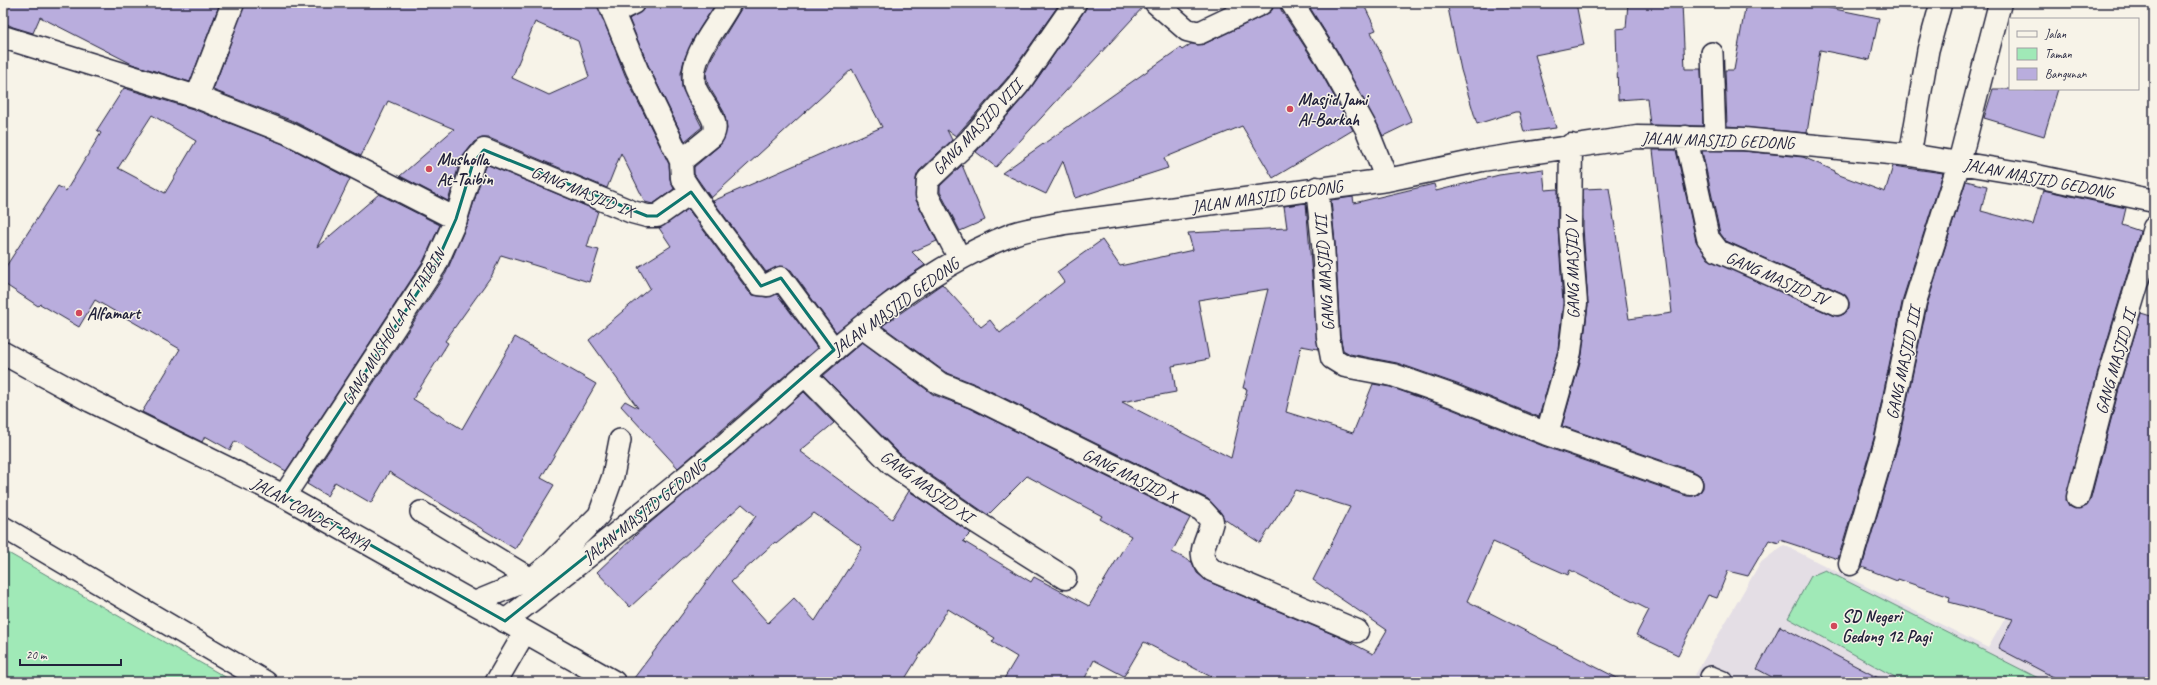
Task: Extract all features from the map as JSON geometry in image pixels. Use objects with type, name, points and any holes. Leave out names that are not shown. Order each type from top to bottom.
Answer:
[{"type":"street","points":[[197,97],[233,3]]},
{"type":"street","points":[[633,3],[611,8],[636,70],[680,161],[682,178],[759,284],[768,285],[781,278],[834,350]]},
{"type":"street","points":[[680,161],[712,136],[716,131],[716,124],[696,90],[694,71],[700,54],[730,3]]},
{"type":"street","name":"GANG MASJID VIII","points":[[960,259],[927,195],[928,180],[969,141],[1018,85],[1075,3]]},
{"type":"street","points":[[1156,3],[1187,30],[1199,33],[1262,3]]},
{"type":"street","points":[[1292,3],[1327,58],[1368,130],[1387,180]]},
{"type":"street","name":"GANG MASJID III","points":[[1850,564],[1886,441],[1916,302],[1959,163],[2000,3]]},
{"type":"street","points":[[3,37],[197,97],[288,133],[456,219]]},
{"type":"street","name":"JALAN MASJID GEDONG","points":[[505,621],[642,514],[729,442],[862,327],[908,293],[960,259],[1014,234],[1064,223],[1150,213],[1317,188],[1387,180],[1482,160],[1571,145],[1637,137],[1715,137],[1812,144],[1910,155],[2032,175],[2154,201]]},
{"type":"street","name":"GANG MASJID IV","points":[[1686,137],[1708,238],[1718,251],[1837,304]]},
{"type":"street","name":"GANG MASJID V","points":[[1547,434],[1570,352],[1576,303],[1570,227],[1571,145]]},
{"type":"street","name":"GANG MUSHOLLA AT TAIBIN","points":[[284,496],[435,266],[456,219],[473,164],[484,150]]},
{"type":"street","name":"GANG MASJID IX","points":[[484,150],[632,212],[647,216],[657,216],[691,192]]},
{"type":"street","name":"GANG MASJID VII","points":[[1317,188],[1323,244],[1328,337],[1332,358],[1345,366],[1393,375],[1447,394],[1547,434]]},
{"type":"street","name":"GANG MASJID II","points":[[2078,497],[2109,378],[2154,228]]},
{"type":"street","name":"GANG MASJID X","points":[[862,327],[939,384],[974,397],[1202,510],[1212,521],[1202,547],[1202,557],[1206,565],[1212,570],[1357,631]]},
{"type":"street","name":"JALAN CONDET RAYA","points":[[3,353],[91,401],[284,496],[614,682]]},
{"type":"street","name":"GANG MASJID XI","points":[[805,375],[892,464],[973,520],[1066,578]]},
{"type":"street","points":[[1547,434],[1691,484]]},
{"type":"lane","points":[[1910,155],[1928,50],[1940,3]]},
{"type":"lane","points":[[1712,53],[1715,137]]},
{"type":"lane","points":[[473,603],[531,579],[551,563],[599,515],[613,476],[620,440]]},
{"type":"lane","points":[[421,512],[531,579]]},
{"type":"lane","points":[[3,527],[266,682]]},
{"type":"lane","points":[[496,682],[525,632]]},
{"type":"highlighted area","points":[[484,150],[647,216],[657,216],[691,192],[761,286],[781,278],[834,350],[729,442],[505,621],[284,496],[435,266],[456,219],[473,163]]},
{"type":"shaded area","name":"SD Negeri Gedong 12 Pagi","points":[[1784,545],[1988,648],[2014,603],[2129,682],[1708,682],[1695,675],[1760,563]]},
{"type":"green space","points":[[3,550],[234,682],[3,682]]},
{"type":"green space","points":[[1825,570],[2044,681],[1904,682],[1788,618],[1811,576]]},
{"type":"building","points":[[3,3],[220,3],[190,82],[132,64],[40,17],[33,33],[13,27],[3,22]]},
{"type":"building","points":[[245,3],[597,3],[625,75],[669,164],[670,179],[674,189],[653,204],[645,202],[621,153],[607,188],[489,138],[482,138],[474,142],[461,159],[448,201],[400,176],[454,129],[388,101],[361,156],[293,121],[213,90]],"holes":[[[535,22],[578,41],[589,77],[549,95],[512,78]]]},
{"type":"building","points":[[645,3],[716,3],[695,36],[684,60],[681,73],[682,88],[702,127],[685,141],[648,65],[629,19],[643,10]]},
{"type":"building","points":[[742,3],[1060,3],[1008,77],[956,136],[947,130],[952,140],[919,171],[916,179],[916,200],[937,241],[912,252],[925,265],[890,289],[836,332],[791,270],[780,266],[766,272],[713,201],[882,127],[852,69],[711,198],[694,174],[694,167],[720,145],[727,129],[724,112],[708,85],[706,74],[712,57],[741,9]]},
{"type":"building","points":[[1087,3],[1144,3],[1144,6],[996,167],[976,152],[1028,92],[1085,10]]},
{"type":"building","points":[[1274,3],[1280,3],[1281,10],[1316,64],[1353,130],[1273,178],[1242,126],[1164,158],[1168,168],[1075,198],[1063,161],[1046,194],[1002,173],[1180,48],[1182,50],[1191,44],[1204,44],[1267,14],[1272,10]]},
{"type":"building","points":[[1307,3],[1363,3],[1376,30],[1371,32],[1412,122],[1383,136],[1338,52]]},
{"type":"building","points":[[1447,3],[1576,3],[1584,45],[1535,55],[1556,128],[1524,132],[1519,112],[1477,124],[1461,70]]},
{"type":"building","points":[[1628,3],[1682,3],[1685,69],[1701,69],[1703,126],[1650,125],[1647,98],[1618,100],[1616,29],[1626,28]]},
{"type":"building","points":[[1746,3],[1805,3],[1879,18],[1870,60],[1820,50],[1807,133],[1727,126],[1725,70],[1734,70]]},
{"type":"building","points":[[124,88],[193,109],[283,144],[350,179],[317,247],[379,194],[440,225],[424,260],[286,471],[235,441],[230,450],[205,436],[202,442],[142,412],[180,349],[95,300],[79,327],[40,304],[38,306],[3,283],[3,271],[58,186],[66,191],[101,133],[97,130]],"holes":[[[152,115],[196,141],[165,193],[118,168]]]},
{"type":"building","points":[[1993,89],[2058,90],[2044,136],[1984,118]]},
{"type":"building","points":[[1653,150],[1676,150],[1696,241],[1708,259],[1832,315],[1838,316],[1844,314],[1849,309],[1849,302],[1842,293],[1726,241],[1720,233],[1702,151],[1743,151],[1803,157],[1835,171],[1834,173],[1885,192],[1893,166],[1943,173],[1903,298],[1874,438],[1838,559],[1780,540],[1779,543],[1769,540],[1748,576],[1728,571],[1717,598],[1708,595],[1678,655],[1636,635],[1649,610],[1570,570],[1568,575],[1493,542],[1467,601],[1625,682],[1221,682],[1144,642],[1124,676],[1094,660],[1083,682],[1002,682],[1017,657],[992,642],[995,638],[948,609],[903,682],[631,682],[756,516],[742,504],[630,607],[597,572],[637,534],[804,392],[834,423],[800,451],[892,519],[909,491],[971,533],[963,541],[1031,582],[1034,577],[1089,606],[1131,536],[1100,519],[1102,516],[1027,476],[988,515],[900,454],[823,376],[862,342],[934,395],[969,408],[1190,518],[1172,552],[1192,562],[1197,573],[1207,581],[1344,639],[1373,654],[1387,630],[1313,580],[1350,507],[1295,490],[1260,543],[1224,519],[1221,513],[1208,499],[980,386],[945,372],[882,326],[942,284],[981,327],[990,320],[1000,333],[1064,282],[1057,272],[1102,240],[1120,266],[1193,250],[1188,233],[1287,228],[1284,206],[1306,203],[1318,349],[1301,346],[1286,412],[1353,433],[1373,384],[1390,387],[1449,408],[1543,446],[1687,496],[1693,496],[1699,494],[1703,488],[1701,476],[1695,472],[1562,426],[1582,355],[1588,305],[1583,227],[1583,189],[1609,188],[1629,319],[1672,313]],"holes":[[[1268,289],[1243,388],[1247,389],[1231,458],[1122,402],[1176,392],[1172,366],[1209,359],[1198,300]],[[814,513],[862,547],[815,621],[794,598],[768,623],[731,582],[775,542],[776,544]]]},
{"type":"building","points":[[488,165],[598,211],[587,247],[599,250],[589,282],[501,255],[492,275],[445,341],[448,343],[413,399],[462,429],[515,337],[596,384],[541,478],[554,485],[515,549],[389,472],[371,503],[335,482],[327,496],[307,484],[446,273],[467,224],[484,169]]},
{"type":"building","points":[[962,165],[985,220],[960,231],[940,192],[940,186]]},
{"type":"building","points":[[1543,169],[1545,190],[1558,189],[1558,228],[1563,303],[1558,350],[1539,417],[1457,384],[1397,363],[1350,354],[1343,350],[1340,335],[1331,200],[1353,197],[1354,203],[1434,184],[1436,191],[1499,175]]},
{"type":"building","points":[[1966,181],[1987,186],[1981,211],[2033,225],[2043,190],[2126,208],[2122,225],[2140,231],[2097,375],[2066,500],[2069,506],[2075,509],[2087,506],[2090,501],[2121,381],[2141,313],[2154,317],[2154,682],[2063,682],[1998,648],[2013,619],[1949,602],[1950,597],[1898,579],[1897,581],[1862,567],[1898,444],[1927,305]]},
{"type":"building","points":[[688,209],[749,292],[753,295],[767,297],[777,294],[817,348],[678,468],[621,406],[625,401],[638,408],[589,340],[650,288],[638,267],[671,246],[659,228]]},
{"type":"building","points":[[1780,626],[1886,682],[1781,682],[1757,669]]},
{"type":"place","name":"Masjid Jami Al-Barkah","points":[[1290,109]]},
{"type":"place","name":"Musholla At-Taibin","points":[[429,169]]},
{"type":"place","name":"Alfamart","points":[[79,313]]},
{"type":"place","name":"SD Negeri Gedong 12 Pagi","points":[[1834,626]]}]
